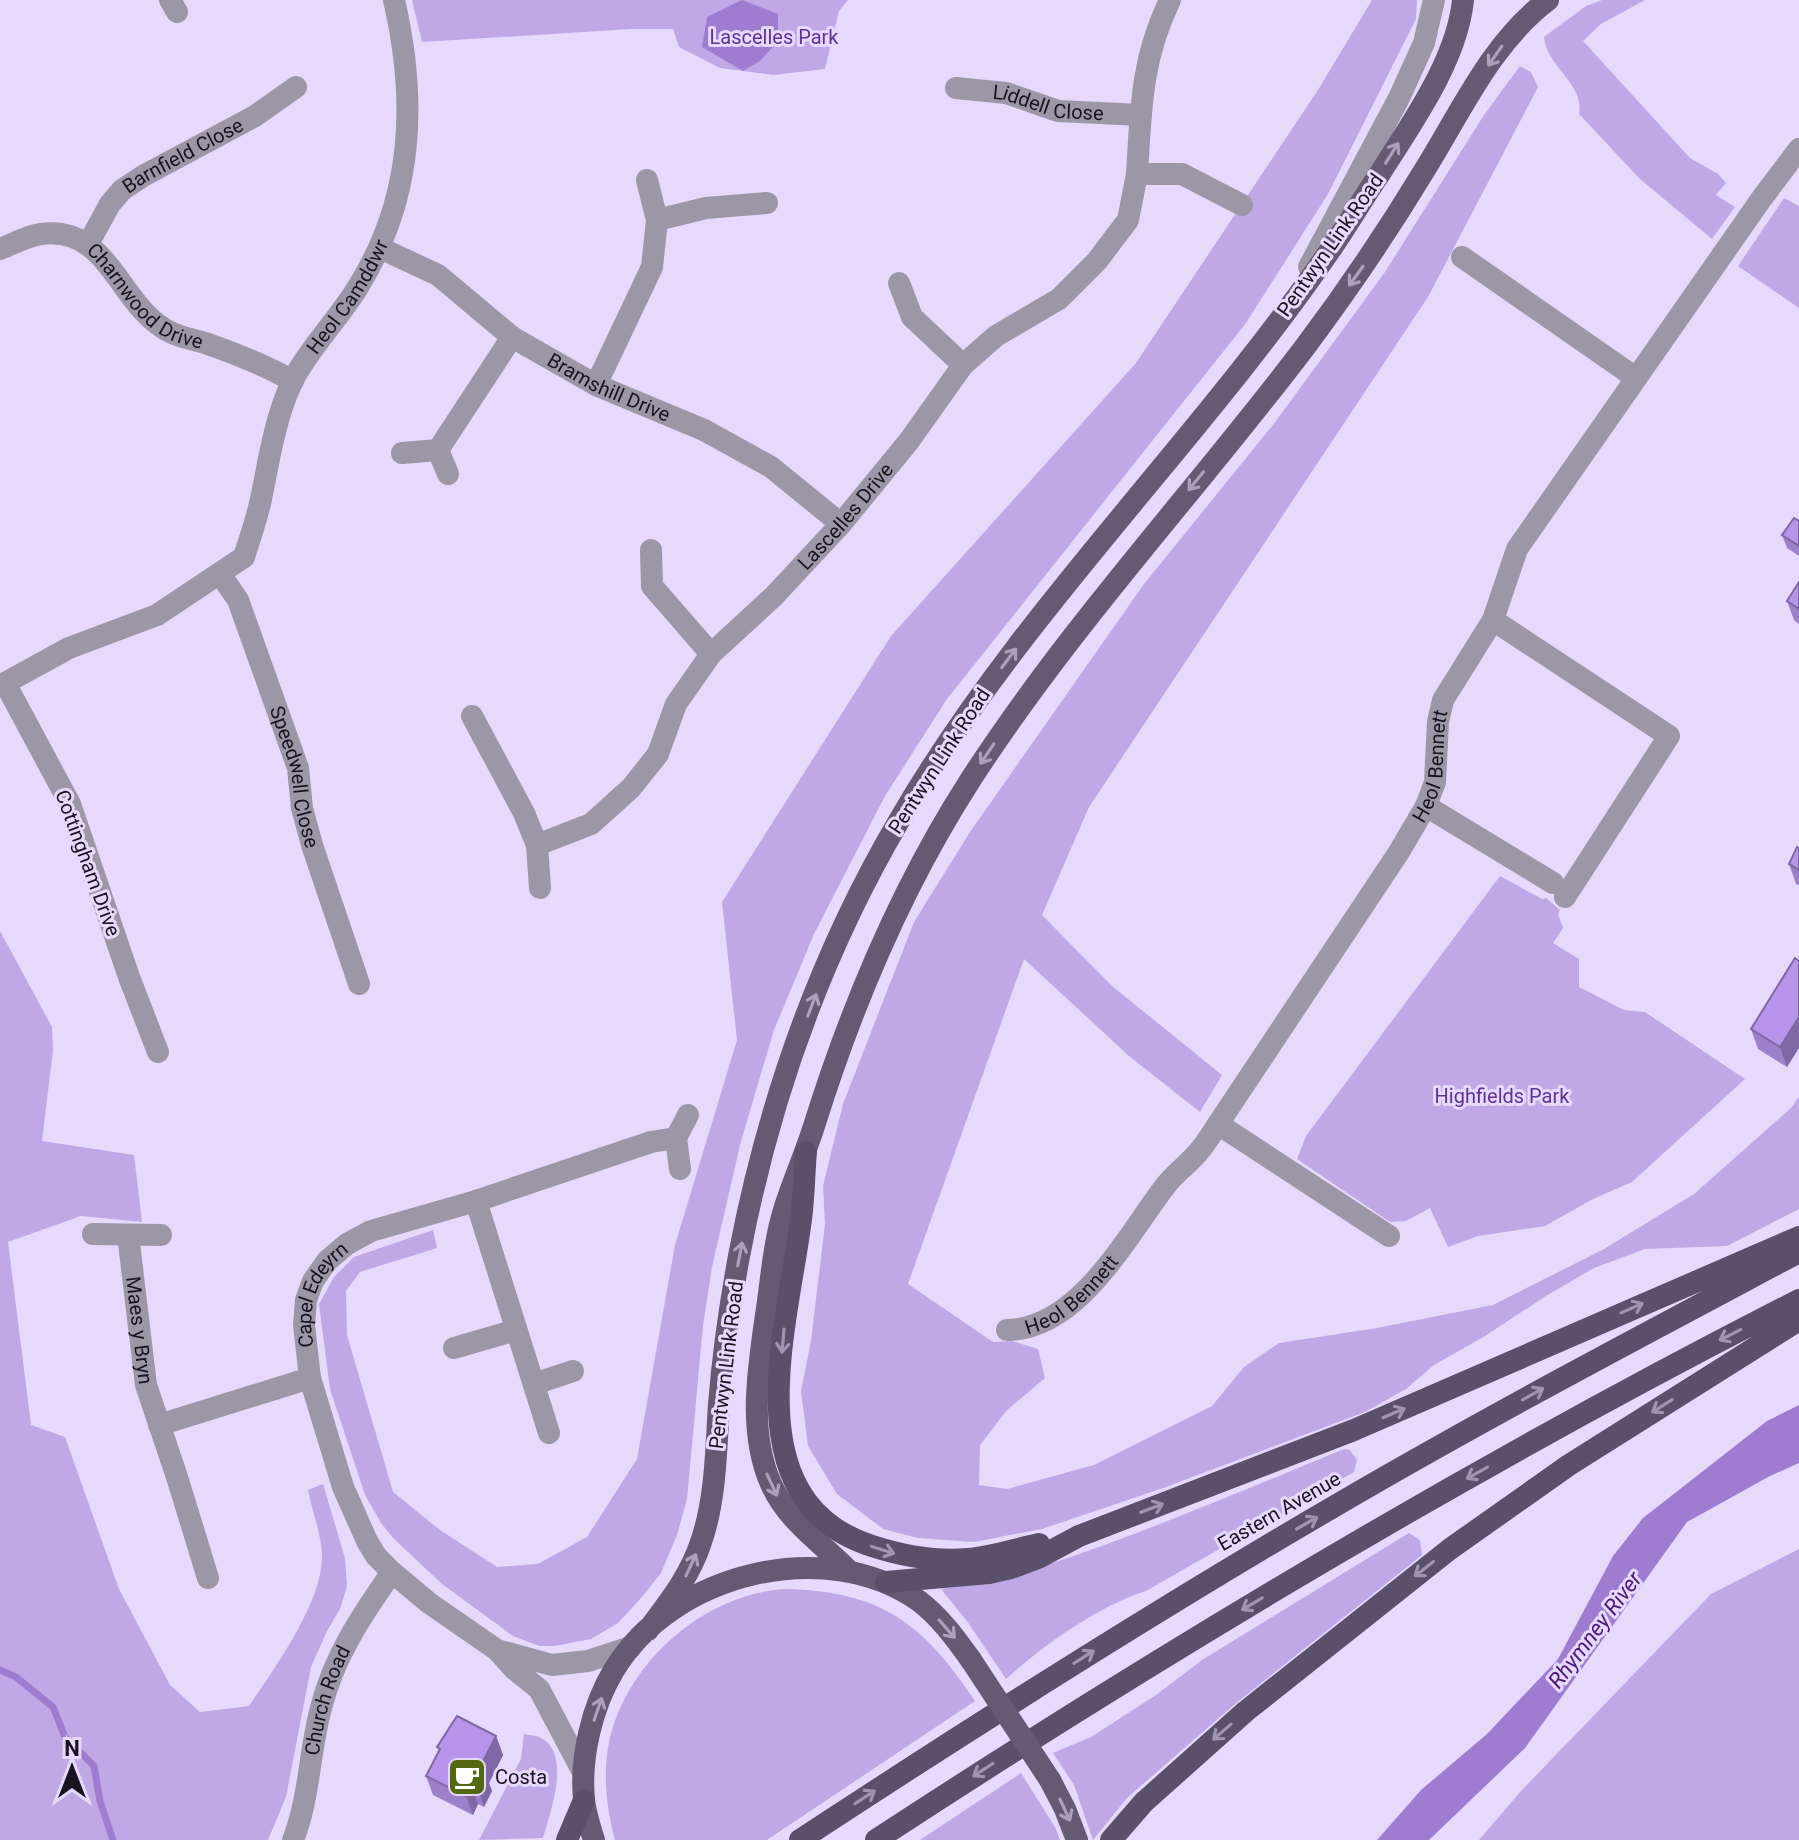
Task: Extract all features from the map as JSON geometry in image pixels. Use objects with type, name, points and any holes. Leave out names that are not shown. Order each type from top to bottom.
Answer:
[{"type":"highway","points":[[806,1152],[801,1219],[788,1289],[780,1409],[784,1454],[789,1471],[807,1504],[827,1523],[853,1540],[912,1557],[964,1559],[997,1555],[1079,1536]]},
{"type":"highway","points":[[886,1582],[989,1573],[1038,1558],[1079,1536],[1354,1430],[1799,1237]]},
{"type":"highway","name":"Eastern Avenue","points":[[800,1840],[972,1727],[1220,1573],[1549,1385],[1799,1252]]},
{"type":"highway","points":[[876,1840],[1009,1753],[1325,1560],[1556,1429],[1799,1300]]},
{"type":"highway","points":[[1111,1840],[1144,1802],[1235,1720],[1450,1549],[1569,1465],[1799,1320]]},
{"type":"highway","points":[[567,1840],[584,1800]]},
{"type":"main road","name":"Pentwyn Link Road","points":[[648,1630],[680,1588],[700,1545],[710,1504],[731,1304],[755,1183],[800,1034],[865,883],[905,810],[958,727],[1044,611],[1286,311],[1333,247],[1440,73],[1457,34],[1463,0]]},
{"type":"main road","name":"Pentwyn Link Road","points":[[850,1572],[789,1514],[769,1480],[758,1441],[761,1363],[769,1291],[783,1213],[858,996],[907,889],[969,782],[1054,661],[1304,348],[1377,246],[1491,62],[1526,16],[1548,0]]},
{"type":"main road","points":[[594,1840],[584,1800],[583,1772],[589,1737],[612,1673],[631,1647],[648,1630],[702,1593],[760,1573],[800,1568],[850,1572],[886,1582],[929,1610],[971,1660],[1050,1780],[1077,1840]]},
{"type":"street","name":"Heol Camddwr","points":[[220,574],[244,557],[260,501],[268,457],[293,381],[358,288],[380,248],[398,195],[409,130],[404,43],[394,0]]},
{"type":"street","name":"Lascelles Drive","points":[[537,845],[591,824],[631,788],[658,754],[676,704],[711,654],[774,596],[841,524],[909,441],[963,365],[996,336],[1059,299],[1097,261],[1128,220],[1137,174],[1146,65],[1157,27],[1170,0]]},
{"type":"street","points":[[1286,311],[1399,98],[1424,43],[1434,0]]},
{"type":"street","name":"Barnfield Close","points":[[88,244],[110,204],[122,190],[255,116],[296,87]]},
{"type":"street","name":"Liddell Close","points":[[956,88],[1006,93],[1058,111],[1141,115]]},
{"type":"street","name":"Heol Bennett","points":[[1007,1330],[1023,1330],[1057,1317],[1085,1293],[1169,1181],[1200,1151],[1399,852],[1426,806],[1435,782],[1438,722],[1443,700],[1493,620],[1517,549],[1799,149]]},
{"type":"street","points":[[1137,174],[1182,174],[1242,205]]},
{"type":"street","points":[[596,385],[652,267],[657,220],[647,180]]},
{"type":"street","points":[[657,220],[706,208],[767,203]]},
{"type":"street","name":"Charnwood Drive","points":[[0,249],[38,235],[59,234],[88,244],[104,259],[136,306],[170,332],[266,366],[293,381]]},
{"type":"street","name":"Bramshill Drive","points":[[380,248],[438,275],[512,337],[596,385],[704,430],[771,467],[841,524]]},
{"type":"street","points":[[1462,257],[1636,378]]},
{"type":"street","points":[[899,283],[912,317],[963,365]]},
{"type":"street","points":[[438,450],[512,337]]},
{"type":"street","points":[[402,453],[438,450]]},
{"type":"street","points":[[438,450],[448,474]]},
{"type":"street","points":[[651,550],[652,586],[711,654]]},
{"type":"street","name":"Cottingham Drive","points":[[158,1052],[70,804],[2,680],[69,648],[157,615],[220,574]]},
{"type":"street","name":"Speedwell Close","points":[[220,574],[238,600],[298,768],[302,808],[312,845],[359,984]]},
{"type":"street","points":[[1426,806],[1559,890],[1669,736],[1493,620]]},
{"type":"street","points":[[472,716],[524,813],[537,845],[540,888]]},
{"type":"street","points":[[680,1169],[676,1138],[688,1115]]},
{"type":"street","points":[[1218,1124],[1389,1236]]},
{"type":"street","name":"Capel Edeyrn","points":[[583,1772],[539,1689],[497,1650],[429,1603],[376,1556],[343,1487],[310,1378],[304,1325],[306,1300],[313,1281],[327,1261],[347,1244],[371,1231],[476,1201],[651,1142],[676,1138]]},
{"type":"street","points":[[476,1201],[549,1433]]},
{"type":"street","points":[[93,1234],[161,1235]]},
{"type":"street","name":"Maes y Bryn","points":[[128,1235],[146,1385],[208,1578]]},
{"type":"street","points":[[454,1348],[516,1330]]},
{"type":"street","points":[[534,1384],[573,1371]]},
{"type":"street","points":[[159,1425],[310,1378]]},
{"type":"street","name":"Church Road","points":[[293,1840],[306,1800],[316,1729],[333,1667],[353,1629],[392,1572]]},
{"type":"street","name":"Capel Edeyrn","points":[[497,1650],[552,1665],[588,1661],[631,1647]]},
{"type":"green space","name":"Lascelles Park","points":[[412,0],[848,0],[839,11],[825,69],[773,75],[720,68],[679,47],[673,29],[422,42]]},
{"type":"green space","points":[[1372,0],[1417,0],[1416,19],[1328,194],[1246,323],[947,699],[885,796],[814,934],[774,1030],[741,1141],[712,1267],[703,1326],[687,1499],[677,1535],[661,1573],[618,1623],[591,1639],[539,1646],[513,1636],[442,1584],[381,1523],[365,1495],[330,1389],[319,1304],[334,1277],[354,1257],[433,1230],[437,1248],[360,1272],[346,1291],[347,1335],[393,1492],[440,1530],[497,1567],[538,1564],[587,1537],[637,1459],[675,1245],[737,1040],[722,902],[891,636],[1136,363],[1318,90]]},
{"type":"green space","points":[[1602,0],[1645,0],[1601,24],[1583,41],[1690,158],[1718,174],[1726,183],[1716,195],[1735,207],[1712,239],[1640,179],[1579,114],[1576,93],[1546,47],[1544,37],[1586,6]]},
{"type":"green space","points":[[1520,66],[1531,72],[1538,87],[1428,297],[1089,807],[1042,915],[1112,986],[1222,1075],[1200,1112],[1129,1056],[1024,959],[908,1284],[993,1342],[1012,1341],[1038,1349],[1045,1378],[1007,1410],[980,1445],[979,1485],[1007,1489],[1094,1465],[1212,1406],[1244,1367],[1279,1343],[1493,1305],[1604,1249],[1694,1194],[1791,1108],[1799,1097],[1799,1209],[1727,1246],[1645,1249],[1594,1268],[1434,1365],[1406,1389],[1365,1412],[1166,1487],[1042,1529],[974,1542],[918,1538],[883,1529],[837,1494],[808,1446],[801,1391],[811,1341],[825,1224],[823,1186],[843,1104],[914,922],[970,832],[1144,584],[1276,421],[1385,272],[1484,115]]},
{"type":"green space","points":[[1784,198],[1799,206],[1799,308],[1738,266]]},
{"type":"green space","name":"Highfields Park","points":[[1500,876],[1542,899],[1546,898],[1560,910],[1558,914],[1563,928],[1553,943],[1579,959],[1579,987],[1624,1010],[1645,1012],[1745,1079],[1632,1182],[1593,1199],[1545,1226],[1478,1236],[1448,1247],[1430,1208],[1406,1221],[1390,1222],[1297,1159],[1306,1136]]},
{"type":"green space","points":[[0,931],[52,1027],[53,1050],[42,1141],[134,1155],[142,1222],[81,1216],[8,1242],[31,1425],[65,1437],[119,1589],[170,1685],[200,1712],[249,1706],[295,1635],[320,1575],[322,1549],[308,1490],[323,1484],[345,1558],[347,1586],[340,1609],[311,1667],[286,1797],[268,1840],[0,1840]]},
{"type":"green space","points":[[1344,1449],[1350,1450],[1357,1460],[1354,1472],[1146,1591],[1091,1616],[1054,1640],[1006,1679],[941,1589],[1015,1574],[1086,1551]]},
{"type":"green space","points":[[1409,1533],[1420,1540],[1422,1555],[1235,1704],[1127,1798],[1093,1840],[1074,1785],[1053,1753],[1091,1737],[1156,1695],[1202,1660]]},
{"type":"green space","points":[[1799,1549],[1799,1840],[1479,1840],[1521,1791],[1711,1594]]},
{"type":"green space","points":[[785,1589],[848,1596],[896,1616],[937,1651],[975,1701],[767,1840],[615,1840],[607,1794],[608,1748],[616,1718],[630,1689],[648,1663],[696,1620],[724,1604],[754,1594]]},
{"type":"green space","points":[[524,1734],[543,1739],[556,1758],[556,1786],[543,1838],[479,1840],[521,1759]]},
{"type":"green space","points":[[1021,1773],[1060,1840],[920,1840]]},
{"type":"water","points":[[742,0],[778,14],[778,41],[760,61],[743,71],[702,47],[707,17]]},
{"type":"water","name":"Rhymney River","points":[[1799,1405],[1799,1463],[1687,1522],[1525,1748],[1429,1840],[1377,1840],[1421,1790],[1487,1734],[1558,1659],[1613,1556],[1643,1518],[1767,1421]]},
{"type":"building","points":[[1794,518],[1799,521],[1799,546],[1782,535]]},
{"type":"building","points":[[1799,582],[1799,609],[1787,601]]},
{"type":"building","points":[[1799,848],[1799,870],[1789,864]]},
{"type":"building","points":[[1795,958],[1799,961],[1799,1017],[1780,1047],[1751,1029]]},
{"type":"building","points":[[457,1716],[496,1736],[479,1769],[485,1772],[477,1787],[471,1785],[466,1796],[426,1776],[440,1749],[437,1747]]},
{"type":"waterway","points":[[0,1670],[16,1677],[53,1707],[65,1737],[94,1766],[100,1801],[113,1840]]},
{"type":"place","name":"Costa","points":[[467,1777]]}]
